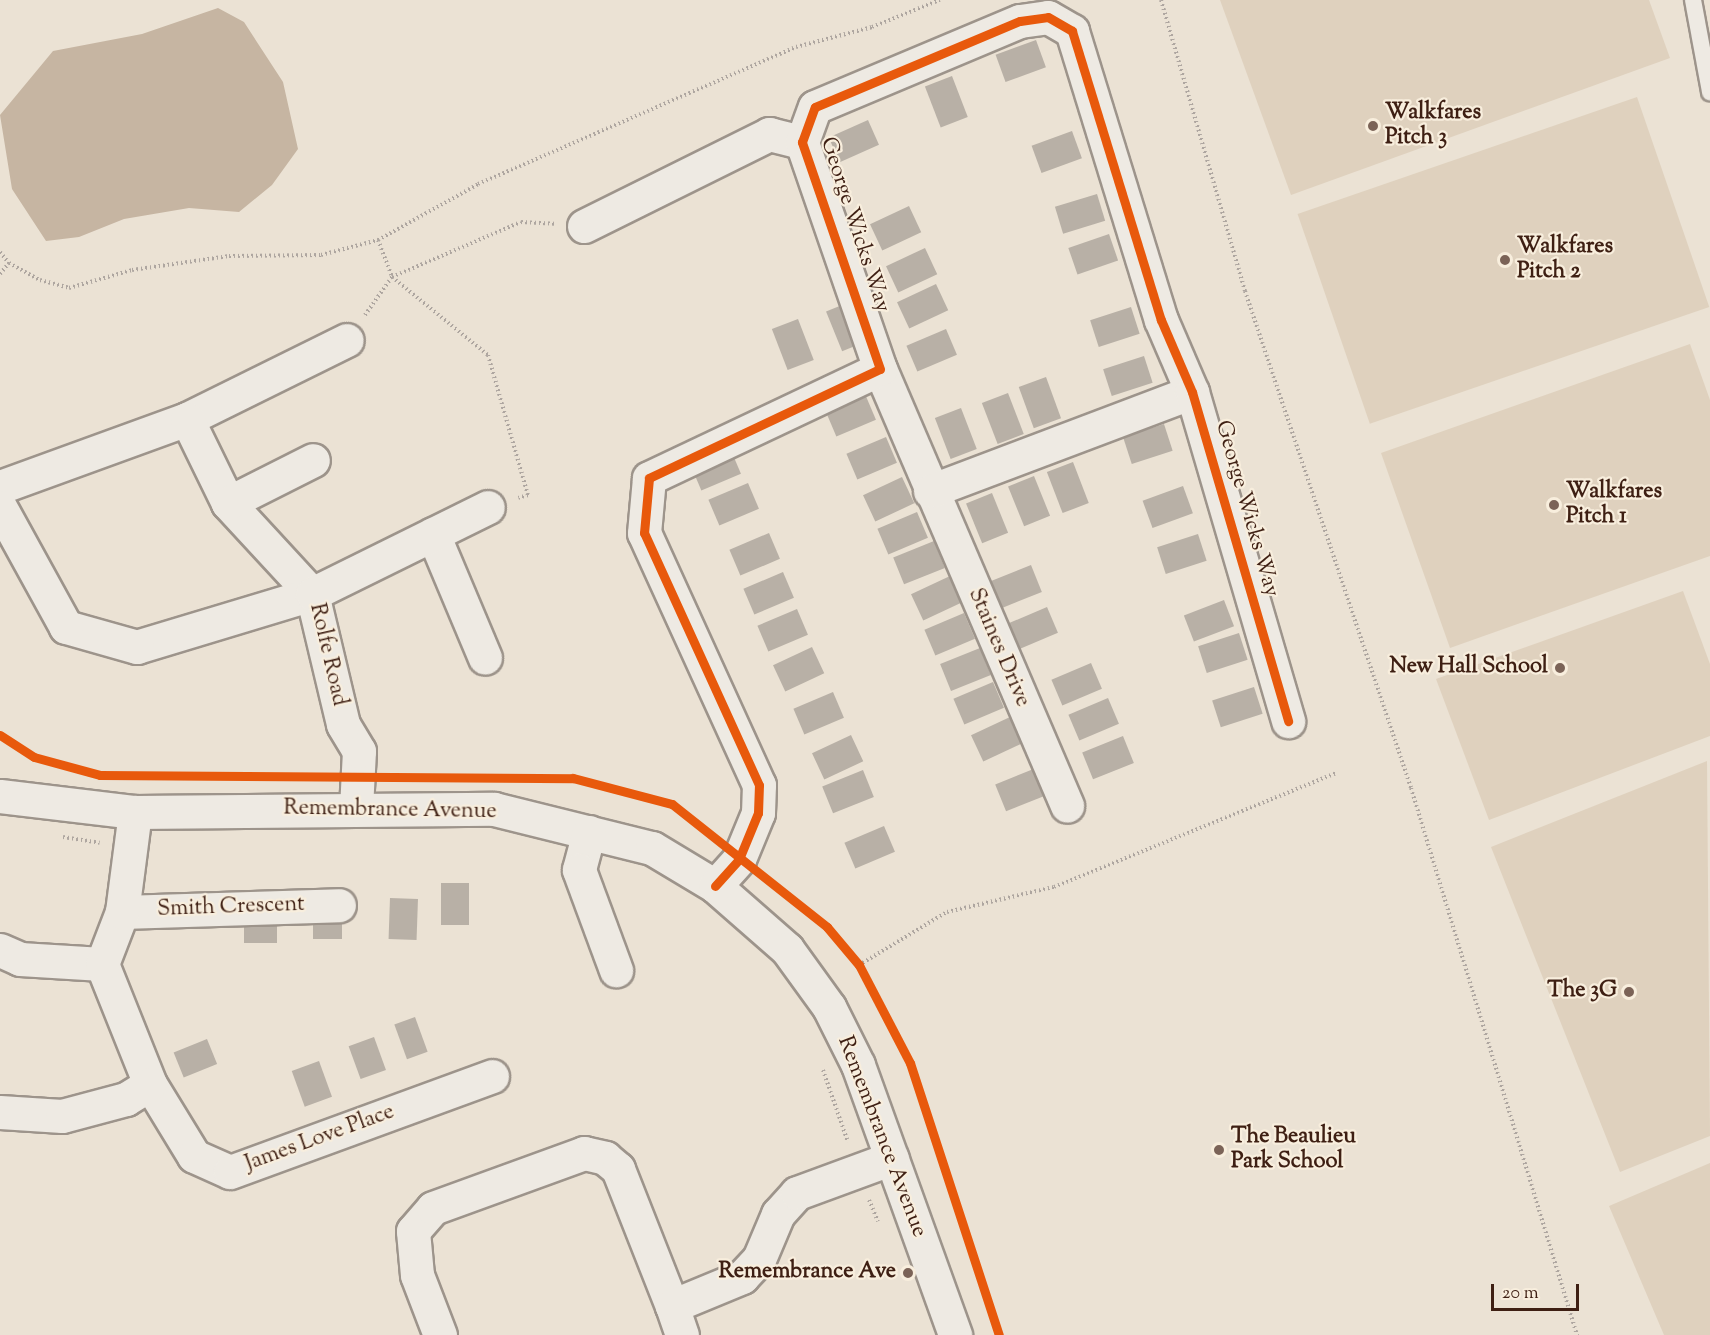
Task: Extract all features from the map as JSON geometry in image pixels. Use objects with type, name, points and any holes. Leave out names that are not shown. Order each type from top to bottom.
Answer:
[{"type":"street","name":"George Wicks Way","points":[[880,369],[802,142],[815,107],[1020,21],[1048,17],[1072,31],[1161,320],[1192,392],[1288,721]]},
{"type":"street","name":"George Wicks Way","points":[[584,226],[769,134],[802,142]]},
{"type":"street","points":[[0,487],[187,419],[347,340]]},
{"type":"street","name":"Staines Drive","points":[[880,369],[930,491],[1067,806]]},
{"type":"street","points":[[715,886],[739,859],[758,813],[759,785],[644,533],[650,478],[880,369]]},
{"type":"street","points":[[930,491],[1192,392]]},
{"type":"street","points":[[0,507],[66,627],[76,630],[137,647],[312,594],[228,503],[187,419]]},
{"type":"street","points":[[228,503],[313,460]]},
{"type":"street","name":"Rolfe Road","points":[[356,808],[359,751],[344,724],[312,594],[488,507]]},
{"type":"street","points":[[432,534],[485,658]]},
{"type":"street","name":"Remembrance Avenue","points":[[0,796],[134,828],[356,808],[494,809],[652,849],[715,886],[788,949],[829,1007],[858,1065],[955,1335]]},
{"type":"street","name":"Smith Crescent","points":[[102,964],[122,912],[134,828]]},
{"type":"street","points":[[590,832],[579,870],[616,970]]},
{"type":"street","name":"Smith Crescent","points":[[122,912],[339,905]]},
{"type":"street","points":[[0,950],[20,959],[102,964]]},
{"type":"street","name":"James Love Place","points":[[102,964],[150,1084],[194,1155],[230,1172],[492,1076]]},
{"type":"street","points":[[0,1112],[62,1116],[126,1099],[150,1084]]},
{"type":"street","points":[[440,1335],[417,1275],[413,1231],[433,1208],[584,1153],[605,1158],[618,1169],[677,1320],[742,1277],[759,1259],[778,1214],[797,1193],[892,1158]]},
{"type":"lane","points":[[1693,0],[1710,92]]},
{"type":"path","points":[[0,252],[9,263],[40,280],[69,288],[132,270],[229,256],[321,255],[378,240],[478,184],[785,51],[872,27],[940,0]]},
{"type":"path","points":[[1161,0],[1245,291],[1411,788],[1577,1335]]},
{"type":"path","points":[[347,340],[392,277],[521,222],[584,226]]},
{"type":"path","points":[[378,240],[392,277],[488,355],[528,495],[488,507]]},
{"type":"path","points":[[0,274],[9,263]]},
{"type":"path","points":[[864,975],[856,962],[946,912],[1054,887],[1336,773]]},
{"type":"path","points":[[57,835],[80,842],[134,828]]},
{"type":"path","points":[[822,1067],[879,1225]]},
{"type":"shaded area","name":"Walkfares Pitch 3","points":[[1220,0],[1649,0],[1670,58],[1291,195]]},
{"type":"shaded area","points":[[218,8],[244,22],[283,82],[298,149],[272,185],[239,212],[189,208],[124,219],[79,237],[46,241],[12,189],[0,115],[53,51],[142,34]]},
{"type":"shaded area","name":"Walkfares Pitch 2","points":[[1637,97],[1709,307],[1370,424],[1298,214]]},
{"type":"shaded area","name":"Walkfares Pitch 1","points":[[1690,344],[1710,400],[1710,556],[1450,648],[1381,453]]},
{"type":"shaded area","points":[[1683,591],[1710,664],[1710,736],[1489,820],[1436,679]]},
{"type":"shaded area","name":"The 3G","points":[[1707,761],[1710,1136],[1620,1172],[1491,847]]},
{"type":"shaded area","points":[[1710,1163],[1710,1335],[1664,1335],[1609,1206]]},
{"type":"building","points":[[1036,40],[1046,67],[1006,82],[996,55]]},
{"type":"building","points":[[952,76],[968,117],[941,127],[925,86]]},
{"type":"building","points":[[868,120],[879,145],[840,162],[829,137]]},
{"type":"building","points":[[1072,131],[1082,158],[1042,173],[1032,146]]},
{"type":"building","points":[[1097,194],[1105,221],[1063,234],[1055,207]]},
{"type":"building","points":[[909,206],[921,232],[882,250],[870,224]]},
{"type":"building","points":[[1109,234],[1118,260],[1077,274],[1068,248]]},
{"type":"building","points":[[925,248],[937,274],[898,292],[886,266]]},
{"type":"building","points":[[936,284],[948,310],[909,328],[897,302]]},
{"type":"building","points":[[852,301],[868,341],[842,351],[826,311]]},
{"type":"building","points":[[1131,307],[1140,334],[1099,347],[1090,320]]},
{"type":"building","points":[[798,319],[814,360],[788,370],[772,329]]},
{"type":"building","points":[[946,329],[957,355],[917,372],[906,346]]},
{"type":"building","points":[[1144,356],[1153,383],[1112,396],[1103,369]]},
{"type":"building","points":[[1046,377],[1061,418],[1034,428],[1019,387]]},
{"type":"building","points":[[1008,393],[1024,434],[998,444],[982,403]]},
{"type":"building","points":[[865,394],[876,420],[836,437],[825,411]]},
{"type":"building","points":[[961,408],[977,449],[951,459],[935,418]]},
{"type":"building","points":[[1164,424],[1173,451],[1132,464],[1123,437]]},
{"type":"building","points":[[886,437],[897,463],[857,480],[846,454]]},
{"type":"building","points":[[730,448],[741,474],[701,491],[690,465]]},
{"type":"building","points":[[1073,462],[1089,503],[1063,513],[1047,472]]},
{"type":"building","points":[[1034,476],[1050,516],[1024,526],[1008,486]]},
{"type":"building","points":[[902,477],[914,503],[875,521],[863,495]]},
{"type":"building","points":[[748,483],[759,509],[719,526],[708,500]]},
{"type":"building","points":[[1183,486],[1193,513],[1153,528],[1143,501]]},
{"type":"building","points":[[992,493],[1008,533],[982,543],[966,503]]},
{"type":"building","points":[[917,512],[928,538],[888,555],[877,529]]},
{"type":"building","points":[[769,533],[780,559],[740,576],[729,550]]},
{"type":"building","points":[[1198,534],[1207,561],[1166,574],[1157,547]]},
{"type":"building","points":[[934,541],[945,568],[904,584],[893,557]]},
{"type":"building","points":[[1031,565],[1042,592],[1002,608],[991,581]]},
{"type":"building","points":[[783,572],[794,598],[754,615],[743,589]]},
{"type":"building","points":[[950,576],[962,602],[923,620],[911,594]]},
{"type":"building","points":[[1224,600],[1234,626],[1194,642],[1184,615]]},
{"type":"building","points":[[1047,607],[1058,633],[1018,650],[1007,624]]},
{"type":"building","points":[[797,609],[808,635],[768,652],[757,626]]},
{"type":"building","points":[[964,613],[975,639],[935,656],[924,630]]},
{"type":"building","points":[[1239,633],[1248,660],[1207,673],[1198,646]]},
{"type":"building","points":[[812,647],[824,673],[785,691],[773,665]]},
{"type":"building","points":[[980,648],[991,675],[951,691],[940,664]]},
{"type":"building","points":[[1091,663],[1102,689],[1062,706],[1051,680]]},
{"type":"building","points":[[993,682],[1004,708],[964,725],[953,699]]},
{"type":"building","points":[[1254,687],[1263,714],[1221,727],[1212,701]]},
{"type":"building","points":[[833,692],[844,718],[804,735],[793,709]]},
{"type":"building","points":[[1108,698],[1119,724],[1079,741],[1068,715]]},
{"type":"building","points":[[1010,717],[1022,743],[983,761],[971,735]]},
{"type":"building","points":[[851,735],[863,761],[824,779],[812,753]]},
{"type":"building","points":[[1123,736],[1134,763],[1093,779],[1082,752]]},
{"type":"building","points":[[1036,768],[1047,795],[1006,811],[995,784]]},
{"type":"building","points":[[863,770],[874,797],[833,813],[822,786]]},
{"type":"building","points":[[884,826],[895,852],[855,869],[844,843]]},
{"type":"building","points":[[441,883],[469,883],[469,925],[441,925]]},
{"type":"building","points":[[390,898],[418,899],[417,940],[389,939]]},
{"type":"building","points":[[313,907],[342,907],[342,939],[313,939]]},
{"type":"building","points":[[244,912],[277,912],[277,943],[244,943]]},
{"type":"building","points":[[415,1017],[428,1052],[407,1059],[394,1025]]},
{"type":"building","points":[[374,1037],[386,1070],[361,1079],[349,1046]]},
{"type":"building","points":[[207,1039],[217,1064],[184,1078],[174,1052]]},
{"type":"building","points":[[319,1061],[332,1097],[305,1107],[292,1071]]},
{"type":"cycle path","points":[[715,886],[739,859],[758,813],[759,785],[644,533],[649,478],[880,369],[802,142],[815,107],[1020,21],[1048,17],[1072,31],[1161,320],[1192,392],[1288,721]]},
{"type":"cycle path","points":[[0,735],[34,757],[100,775],[573,778],[672,804],[827,927],[859,965],[910,1063],[999,1335]]},
{"type":"place","name":"Walkfares Pitch 3","points":[[1373,126]]},
{"type":"place","name":"Walkfares Pitch 2","points":[[1505,260]]},
{"type":"place","name":"Walkfares Pitch 1","points":[[1554,505]]},
{"type":"place","name":"New Hall School","points":[[1560,668]]},
{"type":"place","name":"The 3G","points":[[1629,992]]},
{"type":"place","name":"The Beaulieu Park School","points":[[1219,1150]]},
{"type":"place","name":"Remembrance Ave","points":[[908,1273]]}]
